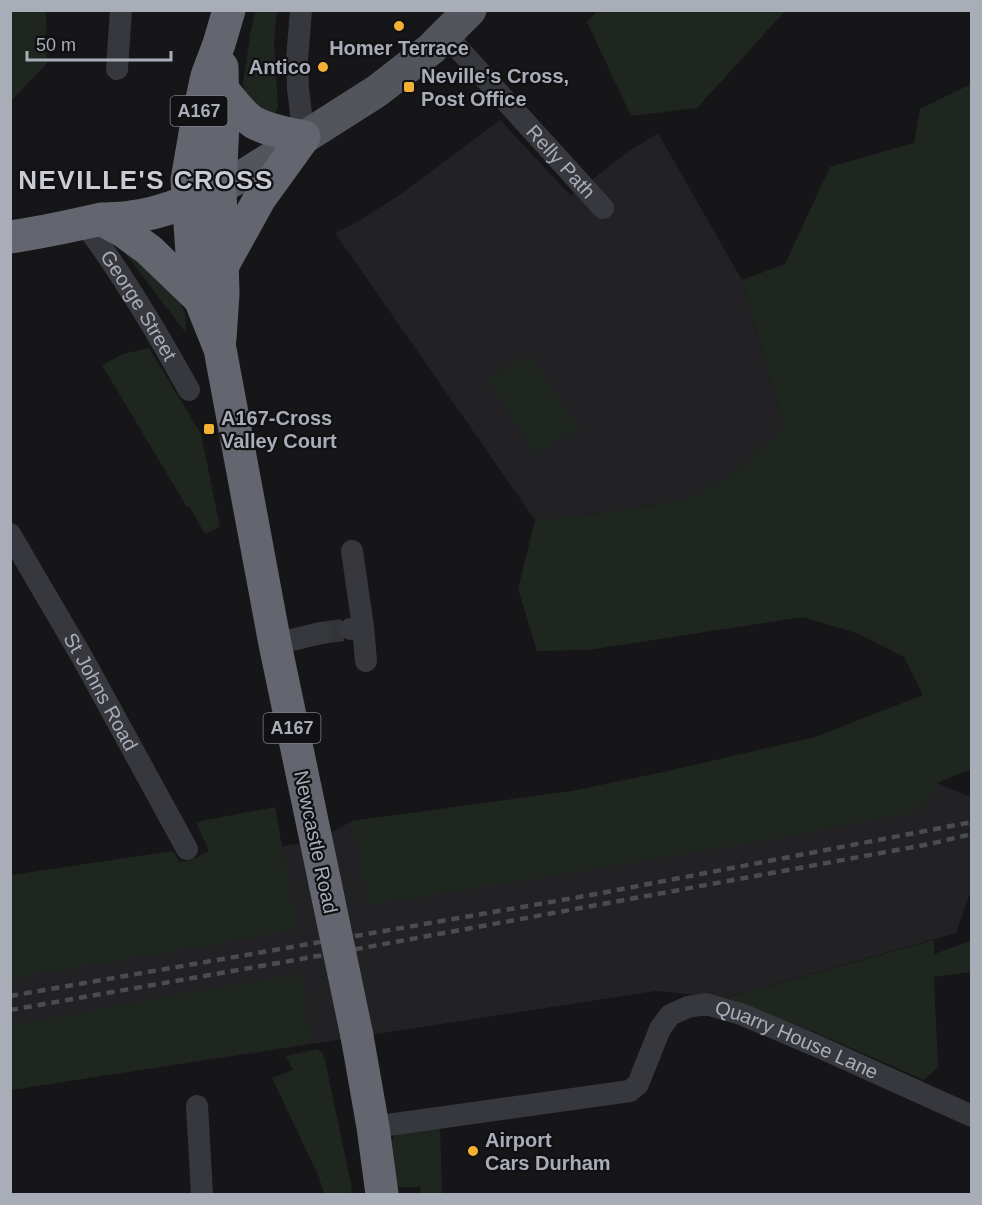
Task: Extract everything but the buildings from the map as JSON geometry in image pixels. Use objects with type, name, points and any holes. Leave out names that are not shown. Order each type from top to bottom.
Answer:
[{"type":"highway","name":"A167","points":[[188,191],[207,76],[229,10]]},
{"type":"highway","name":"A167","points":[[219,45],[223,75],[220,175]]},
{"type":"highway","points":[[223,90],[252,121],[265,128],[304,137],[260,198],[223,265]]},
{"type":"highway","points":[[10,237],[92,221],[129,201],[188,191],[220,175]]},
{"type":"highway","name":"Newcastle Road","points":[[220,175],[223,265],[220,349]]},
{"type":"highway","name":"Newcastle Road","points":[[188,191],[192,253],[200,299],[220,349],[275,644],[357,1036],[382,1194]]},
{"type":"highway","points":[[92,221],[123,231],[149,250],[200,299]]},
{"type":"main road","points":[[220,175],[245,153],[304,137],[377,91],[431,49],[470,10]]},
{"type":"street","points":[[117,69],[121,10]]},
{"type":"street","points":[[301,10],[297,60],[304,137]]},
{"type":"street","name":"Relly Path","points":[[446,35],[603,208]]},
{"type":"street","name":"George Street","points":[[92,221],[106,253],[159,336],[189,390]]},
{"type":"street","name":"St Johns Road","points":[[10,534],[82,657],[187,849]]},
{"type":"street","points":[[352,552],[357,628],[366,661]]},
{"type":"street","points":[[275,644],[321,633]]},
{"type":"street","name":"Quarry House Lane","points":[[373,1127],[630,1090],[638,1084],[660,1029],[670,1015],[688,1007],[706,1004],[750,1018],[819,1047],[972,1116]]},
{"type":"street","points":[[197,1106],[202,1194]]},
{"type":"shaded area","points":[[11,10],[46,11],[47,63],[11,101]]},
{"type":"shaded area","points":[[599,10],[785,11],[697,108],[631,116],[587,22]]},
{"type":"shaded area","points":[[255,11],[277,11],[274,40],[278,107],[274,115],[247,100],[243,84]]},
{"type":"shaded area","points":[[971,84],[971,769],[937,783],[921,811],[752,843],[368,905],[352,821],[572,791],[659,773],[815,737],[923,695],[904,657],[859,634],[803,617],[588,650],[537,651],[518,589],[535,520],[579,516],[685,500],[729,476],[784,429],[742,280],[785,264],[830,167],[914,143],[920,109]]},
{"type":"shaded area","points":[[500,120],[571,196],[625,154],[658,133],[742,280],[784,429],[729,476],[685,500],[579,516],[535,520],[335,233],[398,196]]},
{"type":"shaded area","points":[[122,243],[172,289],[185,312],[186,333],[125,253]]},
{"type":"shaded area","points":[[149,348],[201,434],[220,527],[205,534],[102,365],[123,354]]},
{"type":"shaded area","points":[[530,353],[579,427],[536,455],[487,381]]},
{"type":"shaded area","points":[[659,773],[937,783],[971,797],[971,890],[956,933],[726,998],[656,991],[11,1090],[11,888],[316,841],[352,821],[572,791]]},
{"type":"shaded area","points":[[275,807],[297,930],[11,978],[11,875],[173,851],[181,865],[209,851],[196,822]]},
{"type":"shaded area","points":[[934,940],[934,954],[971,941],[971,972],[934,977],[938,1067],[924,1080],[819,1034],[726,998]]},
{"type":"shaded area","points":[[301,973],[311,1043],[11,1090],[11,1025]]},
{"type":"shaded area","points":[[317,1049],[322,1052],[325,1060],[352,1189],[351,1194],[324,1194],[319,1177],[272,1078],[293,1070],[286,1056]]},
{"type":"shaded area","points":[[440,1124],[442,1194],[421,1194],[420,1187],[397,1187],[392,1142],[394,1135]]},
{"type":"tunnel","points":[[321,633],[350,629]]},
{"type":"railway","points":[[10,996],[591,895],[972,822]]},
{"type":"railway","points":[[10,1010],[335,953],[930,844],[972,834]]},
{"type":"place","name":"Homer Terrace","points":[[399,26]]},
{"type":"place","name":"Antico","points":[[323,67]]},
{"type":"place","name":"Neville's Cross, Post Office","points":[[409,87]]},
{"type":"place","name":"A167-Cross Valley Court","points":[[209,429]]},
{"type":"place","name":"Airport Cars Durham","points":[[473,1151]]},
{"type":"district","name":"NEVILLE'S CROSS","points":[[146,180]]}]
